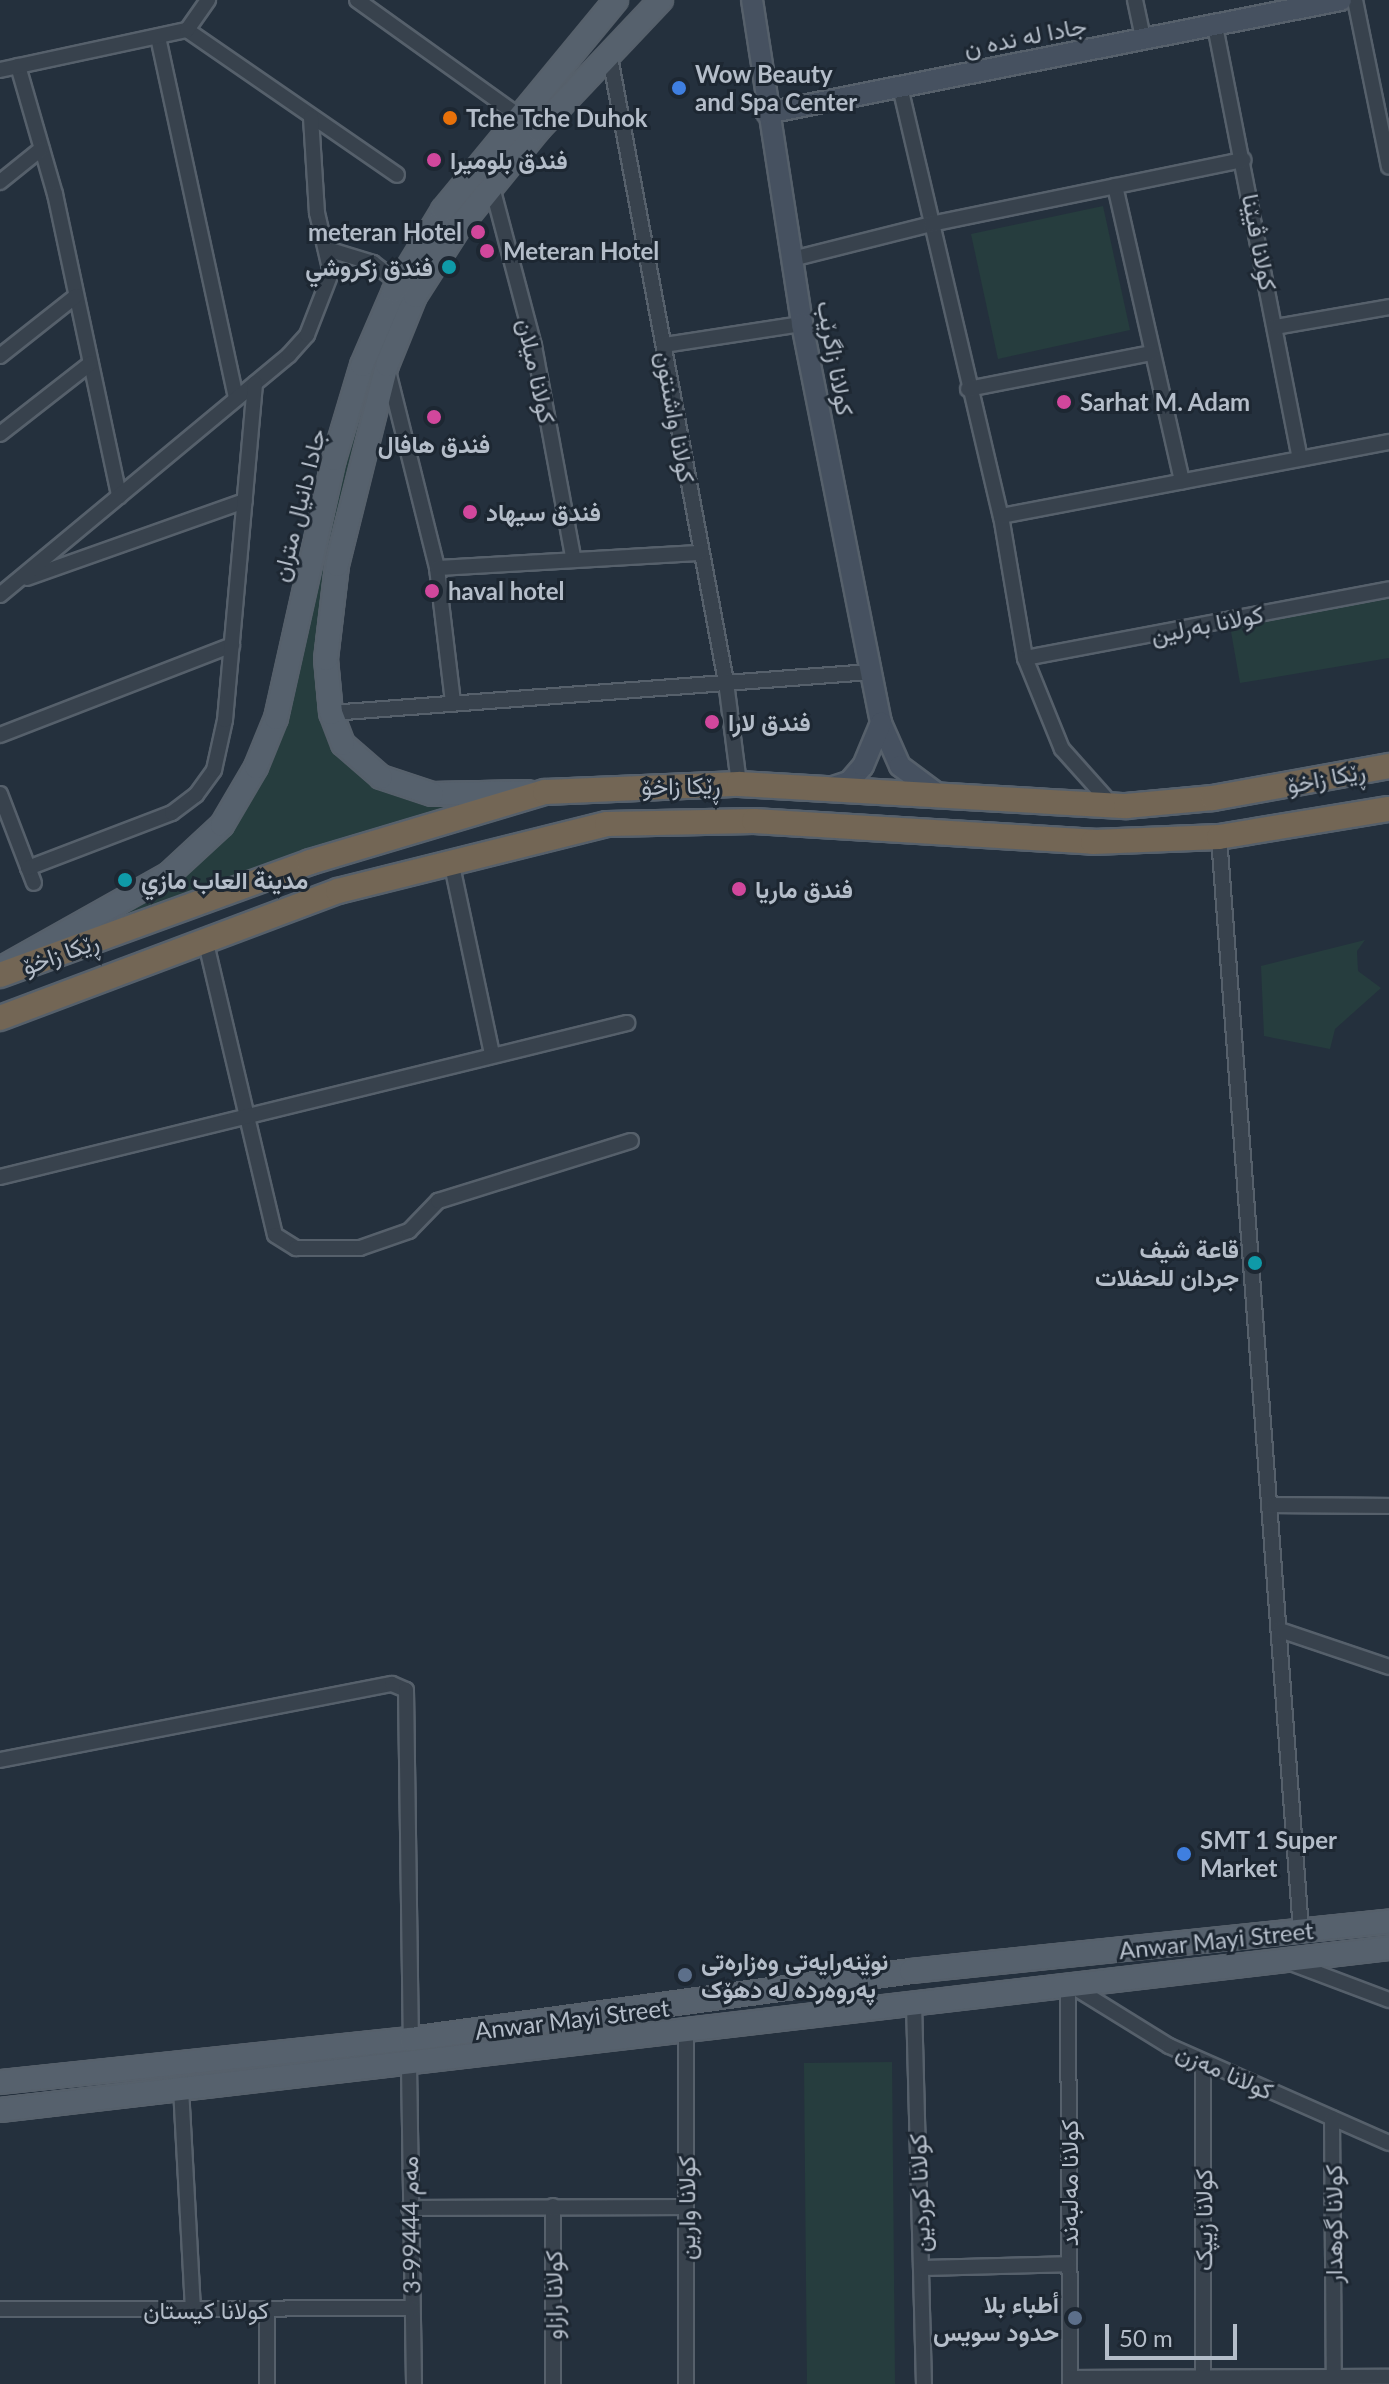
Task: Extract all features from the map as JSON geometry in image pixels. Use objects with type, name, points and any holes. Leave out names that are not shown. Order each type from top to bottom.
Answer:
[{"type":"highway","name":"ڕێکا زاخۆ","points":[[0,972],[310,862],[545,792],[739,784],[1112,805],[1213,798],[1389,766]]},
{"type":"highway","name":"ڕێکا زاخۆ","points":[[0,1018],[338,891],[607,824],[754,821],[1093,842],[1219,837],[1389,809]]},
{"type":"main road","name":"جادا دانيال متران","points":[[0,972],[169,874],[222,825],[256,767],[276,718],[334,459],[376,361],[415,296],[492,187],[609,50],[661,0]]},
{"type":"main road","name":"جادا دانيال متران","points":[[545,792],[432,794],[381,777],[343,744],[331,713],[326,659],[337,565],[376,361],[399,283],[443,210],[609,2]]},
{"type":"main road","name":"Anwar Mayi Street","points":[[0,2082],[411,2039],[911,1971],[1389,1922]]},
{"type":"main road","name":"Anwar Mayi Street","points":[[0,2110],[409,2065],[1277,1958],[1389,1948]]},
{"type":"street","points":[[0,70],[187,30],[208,0]]},
{"type":"street","points":[[357,0],[519,116]]},
{"type":"street","name":"كولانا زاگرێب","points":[[752,0],[767,113],[802,324],[881,723],[900,766],[939,795]]},
{"type":"street","points":[[1135,0],[1143,39]]},
{"type":"street","name":"جادا له نده ن","points":[[767,113],[1215,26],[1271,7],[1341,0]]},
{"type":"street","points":[[1355,0],[1389,167]]},
{"type":"street","name":"كولانا ڤیێنا","points":[[1215,26],[1244,160],[1300,458]]},
{"type":"street","points":[[187,30],[397,175]]},
{"type":"street","points":[[158,37],[236,397]]},
{"type":"street","name":"كولانا واشنتون","points":[[609,50],[726,682],[739,784]]},
{"type":"street","points":[[18,66],[76,296],[119,496]]},
{"type":"street","points":[[900,87],[968,389],[1001,516],[1025,658],[1062,749],[1112,805]]},
{"type":"street","points":[[0,595],[289,355],[314,323],[328,285],[327,249],[317,213],[311,117]]},
{"type":"street","points":[[0,182],[41,149]]},
{"type":"street","points":[[792,259],[931,224],[1244,160]]},
{"type":"street","points":[[1115,186],[1182,482]]},
{"type":"street","name":"كولانا ميلان","points":[[492,187],[534,346],[573,557]]},
{"type":"street","points":[[327,249],[359,256],[399,283]]},
{"type":"street","points":[[0,356],[76,296]]},
{"type":"street","points":[[1276,327],[1389,307]]},
{"type":"street","points":[[664,345],[802,324]]},
{"type":"street","points":[[968,389],[1152,353]]},
{"type":"street","points":[[376,361],[437,568],[453,703]]},
{"type":"street","points":[[0,434],[91,363]]},
{"type":"street","points":[[28,868],[157,820],[196,795],[214,770],[222,739],[232,645],[255,383]]},
{"type":"street","points":[[1001,516],[1389,442]]},
{"type":"street","points":[[16,582],[245,501]]},
{"type":"street","points":[[437,568],[573,557],[700,553]]},
{"type":"street","name":"كولانا بەرلین","points":[[1025,658],[1389,589]]},
{"type":"street","points":[[0,735],[232,645]]},
{"type":"street","points":[[331,713],[870,672]]},
{"type":"street","points":[[829,789],[849,782],[863,766],[881,723]]},
{"type":"street","points":[[0,794],[34,883]]},
{"type":"street","points":[[1360,814],[1389,817]]},
{"type":"street","points":[[1219,837],[1273,1505],[1301,1931]]},
{"type":"street","points":[[451,861],[492,1054]]},
{"type":"street","points":[[205,939],[249,1112],[275,1235],[296,1248],[360,1248],[409,1231],[438,1201],[631,1141]]},
{"type":"street","points":[[0,1177],[249,1112],[627,1023]]},
{"type":"street","points":[[1273,1505],[1389,1506]]},
{"type":"street","points":[[1280,1630],[1389,1667]]},
{"type":"street","points":[[0,1760],[392,1684],[406,1690],[411,2039]]},
{"type":"street","points":[[1277,1958],[1389,2000]]},
{"type":"street","name":"کولانا مەزن","points":[[1068,1983],[1134,2027],[1203,2062],[1389,2143]]},
{"type":"street","name":"کولانا مەلبەند","points":[[1068,1983],[1070,2381]]},
{"type":"street","name":"کولانا کوردین","points":[[914,2003],[924,2384]]},
{"type":"street","name":"کولانا وارین","points":[[686,2031],[686,2384]]},
{"type":"street","name":"کولانا زیپک","points":[[1203,2062],[1203,2378]]},
{"type":"street","name":"مەم 99444-3","points":[[409,2065],[414,2384]]},
{"type":"street","points":[[181,2088],[193,2311]]},
{"type":"street","name":"کولانا گوهدار","points":[[1332,2118],[1334,2378]]},
{"type":"street","name":"کولانا رازاو","points":[[553,2206],[553,2384]]},
{"type":"street","points":[[409,2208],[686,2207]]},
{"type":"street","points":[[921,2268],[1069,2264]]},
{"type":"street","name":"کولانا کیستان","points":[[0,2309],[193,2311],[412,2308]]},
{"type":"street","points":[[267,2310],[267,2384]]},
{"type":"street","points":[[1070,2381],[1389,2377]]},
{"type":"green space","points":[[1103,206],[1130,330],[998,359],[971,234]]},
{"type":"green space","points":[[362,417],[316,662],[372,782],[403,798],[463,802],[97,926],[217,843],[247,807],[271,763],[295,693],[356,418]]},
{"type":"green space","points":[[1389,589],[1389,658],[1240,683],[1229,620]]},
{"type":"green space","points":[[1365,940],[1357,951],[1358,971],[1381,988],[1335,1029],[1330,1049],[1264,1036],[1261,966]]},
{"type":"green space","points":[[892,2062],[895,2384],[807,2384],[804,2063]]},
{"type":"place","name":"Wow Beauty and Spa Center","points":[[679,88]]},
{"type":"place","name":"Tche Tche Duhok","points":[[450,118]]},
{"type":"place","name":"فندق بلوميرا","points":[[434,160]]},
{"type":"place","name":"meteran Hotel","points":[[478,232]]},
{"type":"place","name":"Meteran Hotel","points":[[487,251]]},
{"type":"place","name":"فندق زكروشي","points":[[449,267]]},
{"type":"place","name":"Sarhat M. Adam","points":[[1064,402]]},
{"type":"place","name":"فندق هافال","points":[[434,417]]},
{"type":"place","name":"فندق سيهاد","points":[[470,512]]},
{"type":"place","name":"haval hotel","points":[[432,591]]},
{"type":"place","name":"فندق لارا","points":[[712,722]]},
{"type":"place","name":"مدينة العاب مازي","points":[[125,880]]},
{"type":"place","name":"فندق ماريا","points":[[739,889]]},
{"type":"place","name":"قاعة شيف جردان للحفلات","points":[[1255,1263]]},
{"type":"place","name":"SMT 1 Super Market","points":[[1184,1854]]},
{"type":"place","name":"نوێنەرایەتی وەزارەتی پەروەردە لە دهۆک","points":[[685,1975]]},
{"type":"place","name":"أطباء بلا حدود سويس","points":[[1075,2318]]}]
